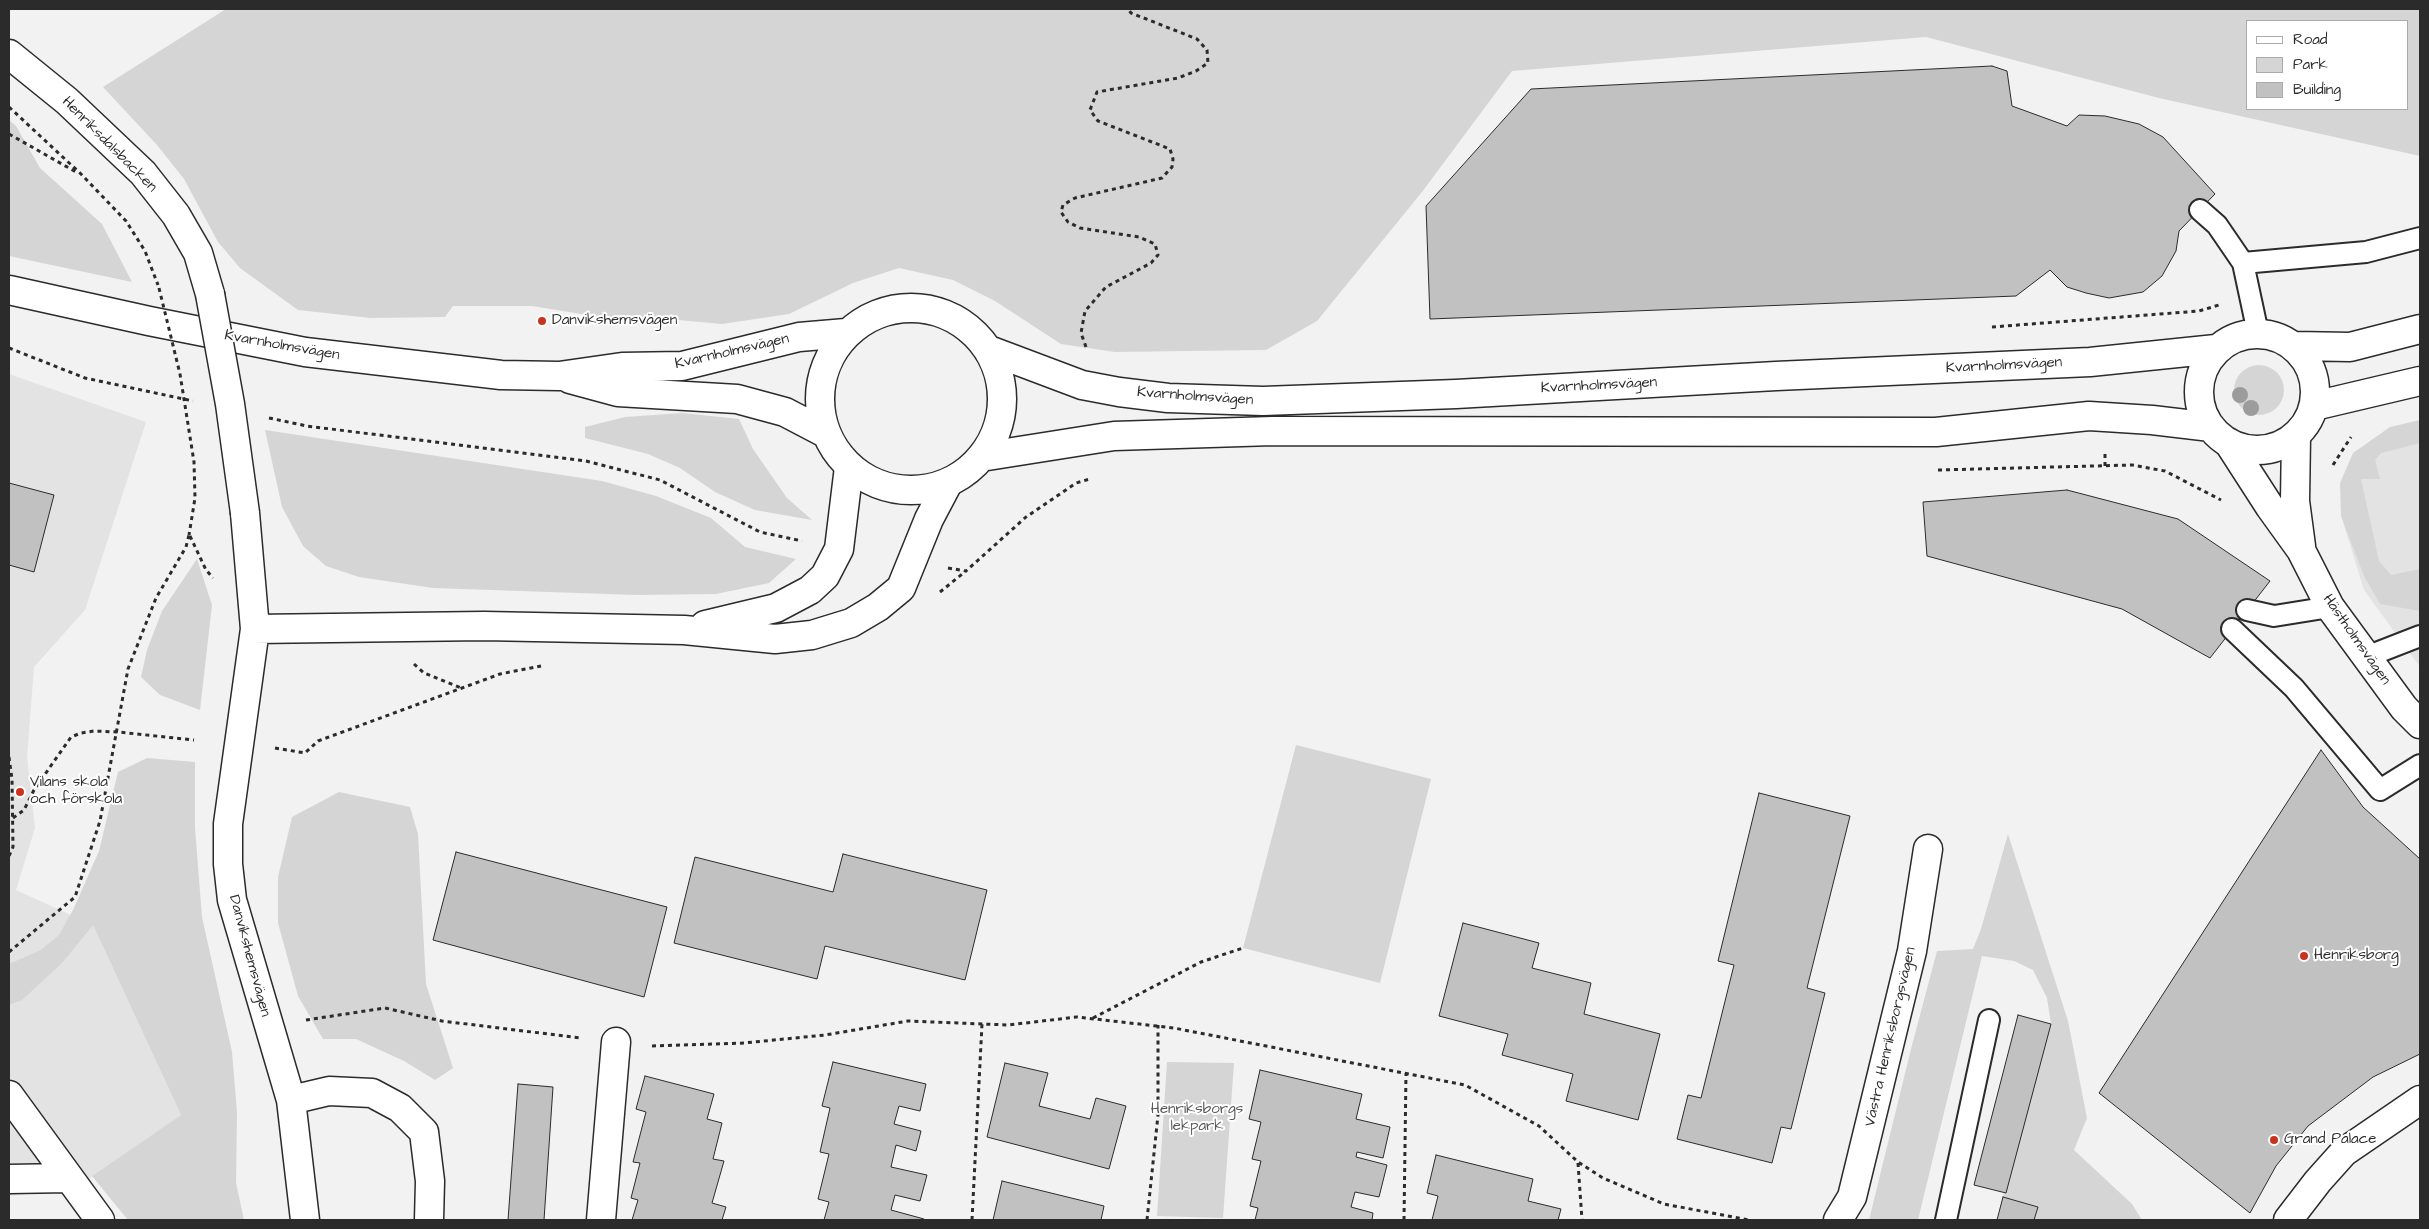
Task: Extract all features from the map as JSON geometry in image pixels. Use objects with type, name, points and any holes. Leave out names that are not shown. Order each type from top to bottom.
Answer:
[{"type":"street","name":"Henriksdalsbacken","points":[[9,54],[67,101],[143,173],[176,215],[198,253],[210,294],[230,404],[245,513]]},
{"type":"street","name":"Kvarnholmsvägen","points":[[9,290],[149,321],[305,352],[501,374],[559,376],[622,367],[682,366],[798,337],[846,333]]},
{"type":"street","name":"Kvarnholmsvägen","points":[[898,308],[934,309],[966,325],[989,350],[1000,375],[1003,403],[997,431],[981,457],[967,471],[948,483],[909,491],[876,484],[849,467],[831,444],[823,424],[819,398],[822,375],[836,346],[846,333],[867,318],[898,308]]},
{"type":"street","points":[[2295,346],[2350,347],[2420,329]]},
{"type":"street","points":[[2258,333],[2277,337],[2295,346],[2308,362],[2314,381],[2314,406],[2296,436],[2278,448],[2254,452],[2220,436],[2203,412],[2199,390],[2201,368],[2216,349],[2235,337],[2258,333]]},
{"type":"street","name":"Kvarnholmsvägen","points":[[989,350],[1082,385],[1168,398],[1263,402],[1456,394],[1766,376],[2090,362],[2216,349]]},
{"type":"street","name":"Kvarnholmsvägen","points":[[559,376],[618,392],[737,399],[785,412],[827,434]]},
{"type":"street","points":[[2314,406],[2420,381]]},
{"type":"street","name":"Kvarnholmsvägen","points":[[981,457],[1114,436],[1273,430],[1936,432],[2089,416],[2152,420],[2220,436]]},
{"type":"street","name":"Hästholmsvägen","points":[[2220,436],[2301,550],[2330,607],[2404,708],[2420,724]]},
{"type":"street","name":"Hästholmsvägen","points":[[2296,436],[2295,501],[2301,550]]},
{"type":"street","points":[[684,630],[776,608],[801,594],[825,576],[839,549],[849,467]]},
{"type":"street","points":[[255,629],[484,626],[684,630],[775,639],[812,635],[851,623],[878,607],[901,588],[929,519],[948,483]]},
{"type":"street","name":"Danvikshemsvägen","points":[[245,513],[255,629],[228,824],[228,864],[235,909],[291,1100],[305,1220]]},
{"type":"street","name":"Västra Henriksborgsvägen","points":[[1838,1220],[1852,1197],[1864,1150],[1912,951],[1928,849]]},
{"type":"street","points":[[601,1220],[616,1042]]},
{"type":"street","points":[[291,1100],[329,1091],[372,1092],[400,1108],[424,1132],[430,1181],[429,1220]]},
{"type":"street","points":[[9,1095],[100,1220]]},
{"type":"street","points":[[2288,1220],[2318,1181],[2344,1152],[2420,1100]]},
{"type":"street","points":[[9,1179],[69,1178]]},
{"type":"lane","points":[[2200,210],[2217,225],[2243,263],[2258,333]]},
{"type":"lane","points":[[2243,263],[2366,252],[2420,238]]},
{"type":"lane","points":[[2247,610],[2274,616],[2330,607]]},
{"type":"lane","points":[[2232,629],[2294,688],[2380,790],[2420,765]]},
{"type":"lane","points":[[2366,657],[2420,636]]},
{"type":"lane","points":[[1946,1220],[1989,1020]]},
{"type":"path","points":[[1088,354],[1082,333],[1084,312],[1106,287],[1151,263],[1158,255],[1156,244],[1139,237],[1080,228],[1068,222],[1061,212],[1063,205],[1075,198],[1162,178],[1172,167],[1173,159],[1170,149],[1098,121],[1090,110],[1097,92],[1178,78],[1196,71],[1208,63],[1207,50],[1197,38],[1131,13],[1128,9]]},
{"type":"path","points":[[9,107],[81,174],[126,221],[145,251],[159,288],[180,374],[194,462],[196,498],[186,547],[156,598],[128,669],[118,732],[100,821],[74,897],[9,952]]},
{"type":"path","points":[[9,134],[81,174]]},
{"type":"path","points":[[9,348],[85,378],[201,403]]},
{"type":"path","points":[[268,417],[306,426],[586,461],[660,480],[760,532],[839,549]]},
{"type":"path","points":[[938,594],[1026,517],[1076,483]]},
{"type":"path","points":[[912,563],[966,571]]},
{"type":"path","points":[[270,747],[305,753],[318,741],[500,674],[545,666]]},
{"type":"path","points":[[13,818],[24,810],[34,790],[71,737],[94,731],[194,740]]},
{"type":"path","points":[[9,757],[12,779],[13,818],[13,847],[9,856]]},
{"type":"path","points":[[1093,1018],[1201,962],[1243,948]]},
{"type":"path","points":[[297,1022],[324,1016],[385,1008],[442,1021],[662,1047],[735,1044],[825,1035],[908,1022],[1008,1025],[1077,1017],[1158,1025],[1465,1085],[1539,1126],[1578,1162],[1602,1178],[1664,1204],[1749,1220]]},
{"type":"path","points":[[972,1220],[982,1024]]},
{"type":"path","points":[[1148,1220],[1158,1115],[1158,1025]]},
{"type":"path","points":[[1404,1220],[1406,1073]]},
{"type":"path","points":[[1578,1162],[1582,1220]]},
{"type":"shaded area","name":"Vilans skola och förskola","points":[[9,374],[146,422],[85,610],[34,667],[27,757],[35,828],[16,890],[93,925],[181,1115],[75,1188],[9,1196]]},
{"type":"shaded area","points":[[2420,434],[2420,667],[2364,590],[2343,522],[2346,474],[2376,446]]},
{"type":"green space","points":[[226,9],[2420,9],[2420,156],[2159,98],[1926,37],[1512,71],[1422,192],[1317,321],[1266,350],[1115,352],[1061,344],[995,301],[953,280],[899,268],[853,283],[789,314],[722,324],[667,319],[606,318],[532,306],[453,306],[445,317],[371,318],[298,310],[240,268],[218,242],[184,179],[157,145],[103,87]]},
{"type":"green space","points":[[9,120],[16,126],[40,168],[102,224],[132,282],[9,256]]},
{"type":"green space","points":[[2259,365],[2269,367],[2277,372],[2282,380],[2284,390],[2282,400],[2277,408],[2269,413],[2259,415],[2249,413],[2241,408],[2236,400],[2234,390],[2236,380],[2241,372],[2249,367]]},
{"type":"green space","points":[[682,413],[739,419],[753,449],[787,498],[812,520],[755,510],[715,492],[680,468],[648,454],[585,438],[585,427],[625,417]]},
{"type":"green space","points":[[2420,420],[2420,443],[2381,453],[2375,460],[2380,479],[2361,479],[2379,561],[2391,575],[2420,569],[2420,611],[2380,604],[2364,576],[2341,516],[2340,483],[2353,453],[2390,427]]},
{"type":"green space","points":[[265,430],[602,481],[656,496],[711,518],[745,547],[796,559],[769,583],[716,594],[636,595],[433,588],[359,577],[326,566],[303,546],[282,507]]},
{"type":"green space","points":[[197,559],[212,605],[200,710],[160,695],[141,677],[147,650],[162,611]]},
{"type":"green space","points":[[1296,745],[1431,779],[1380,983],[1243,948]]},
{"type":"green space","points":[[147,758],[195,762],[195,828],[202,917],[232,1052],[237,1112],[236,1183],[244,1220],[128,1220],[92,1176],[181,1115],[93,925],[62,963],[22,1000],[9,1005],[9,964],[41,950],[59,935],[73,910],[99,851],[118,772]]},
{"type":"green space","points":[[339,792],[410,807],[418,834],[426,984],[453,1068],[435,1080],[404,1061],[356,1039],[323,1039],[298,996],[278,923],[278,877],[292,817]]},
{"type":"green space","points":[[2008,834],[2068,1021],[2087,1118],[2074,1150],[2132,1204],[2142,1220],[2034,1220],[2038,1207],[2003,1197],[2051,1024],[2047,998],[2033,970],[2014,961],[1982,956],[1918,1220],[1869,1220],[1937,951],[1973,949],[1981,929]]},
{"type":"green space","name":"Henriksborgs lekpark","points":[[1167,1062],[1234,1063],[1223,1218],[1157,1216]]},
{"type":"building","points":[[1992,66],[2007,71],[2012,106],[2067,126],[2079,115],[2105,116],[2139,124],[2163,137],[2215,194],[2179,231],[2176,251],[2162,276],[2143,292],[2109,298],[2086,293],[2067,287],[2050,270],[2016,296],[1430,319],[1426,206],[1531,89]]},
{"type":"building","points":[[9,483],[54,495],[34,572],[9,565]]},
{"type":"building","points":[[2067,490],[2178,519],[2270,581],[2210,658],[2122,609],[1927,556],[1923,502]]},
{"type":"building","name":"Henriksborg","points":[[2321,750],[2363,807],[2420,859],[2420,1054],[2373,1077],[2308,1126],[2276,1166],[2250,1213],[2099,1093]]},
{"type":"building","points":[[1759,793],[1850,816],[1807,988],[1825,993],[1791,1129],[1781,1127],[1772,1163],[1677,1139],[1688,1095],[1701,1098],[1734,965],[1718,961]]},
{"type":"building","points":[[456,852],[667,907],[644,997],[433,940]]},
{"type":"building","points":[[843,854],[987,890],[965,980],[825,946],[817,979],[674,943],[695,857],[833,892]]},
{"type":"building","points":[[1463,923],[1539,943],[1532,968],[1591,983],[1584,1014],[1660,1034],[1638,1120],[1566,1101],[1573,1074],[1502,1055],[1508,1034],[1439,1016]]},
{"type":"building","points":[[2018,1015],[2051,1024],[2006,1193],[1974,1185]]},
{"type":"building","points":[[833,1062],[926,1084],[920,1111],[899,1106],[894,1124],[921,1131],[916,1151],[896,1145],[891,1167],[927,1175],[920,1201],[895,1195],[891,1210],[923,1220],[824,1220],[829,1202],[818,1199],[829,1154],[820,1152],[830,1108],[822,1106]]},
{"type":"building","points":[[1005,1063],[1048,1073],[1039,1106],[1090,1119],[1096,1098],[1126,1106],[1109,1169],[987,1137]]},
{"type":"building","points":[[1260,1070],[1362,1094],[1356,1119],[1390,1127],[1383,1158],[1357,1152],[1356,1157],[1387,1165],[1379,1197],[1355,1192],[1351,1207],[1373,1213],[1372,1220],[1255,1220],[1258,1208],[1250,1206],[1261,1161],[1252,1159],[1261,1122],[1249,1119]]},
{"type":"building","points":[[645,1076],[714,1094],[707,1119],[722,1123],[713,1159],[724,1161],[712,1203],[726,1207],[722,1220],[632,1220],[638,1200],[631,1198],[640,1163],[633,1162],[646,1112],[636,1109]]},
{"type":"building","points":[[518,1084],[553,1087],[544,1220],[508,1220]]},
{"type":"building","points":[[1436,1155],[1533,1179],[1528,1201],[1561,1209],[1558,1220],[1432,1220],[1438,1196],[1427,1193]]},
{"type":"building","points":[[1002,1181],[1104,1206],[1101,1220],[993,1220]]},
{"type":"building","points":[[2003,1197],[2038,1207],[2034,1220],[1997,1220]]},
{"type":"place","name":"Danvikshemsvägen","points":[[542,321]]},
{"type":"place","name":"Vilans skola och förskola","points":[[20,792]]},
{"type":"place","name":"Henriksborg","points":[[2304,956]]},
{"type":"place","name":"Grand Palace","points":[[2274,1140]]}]
